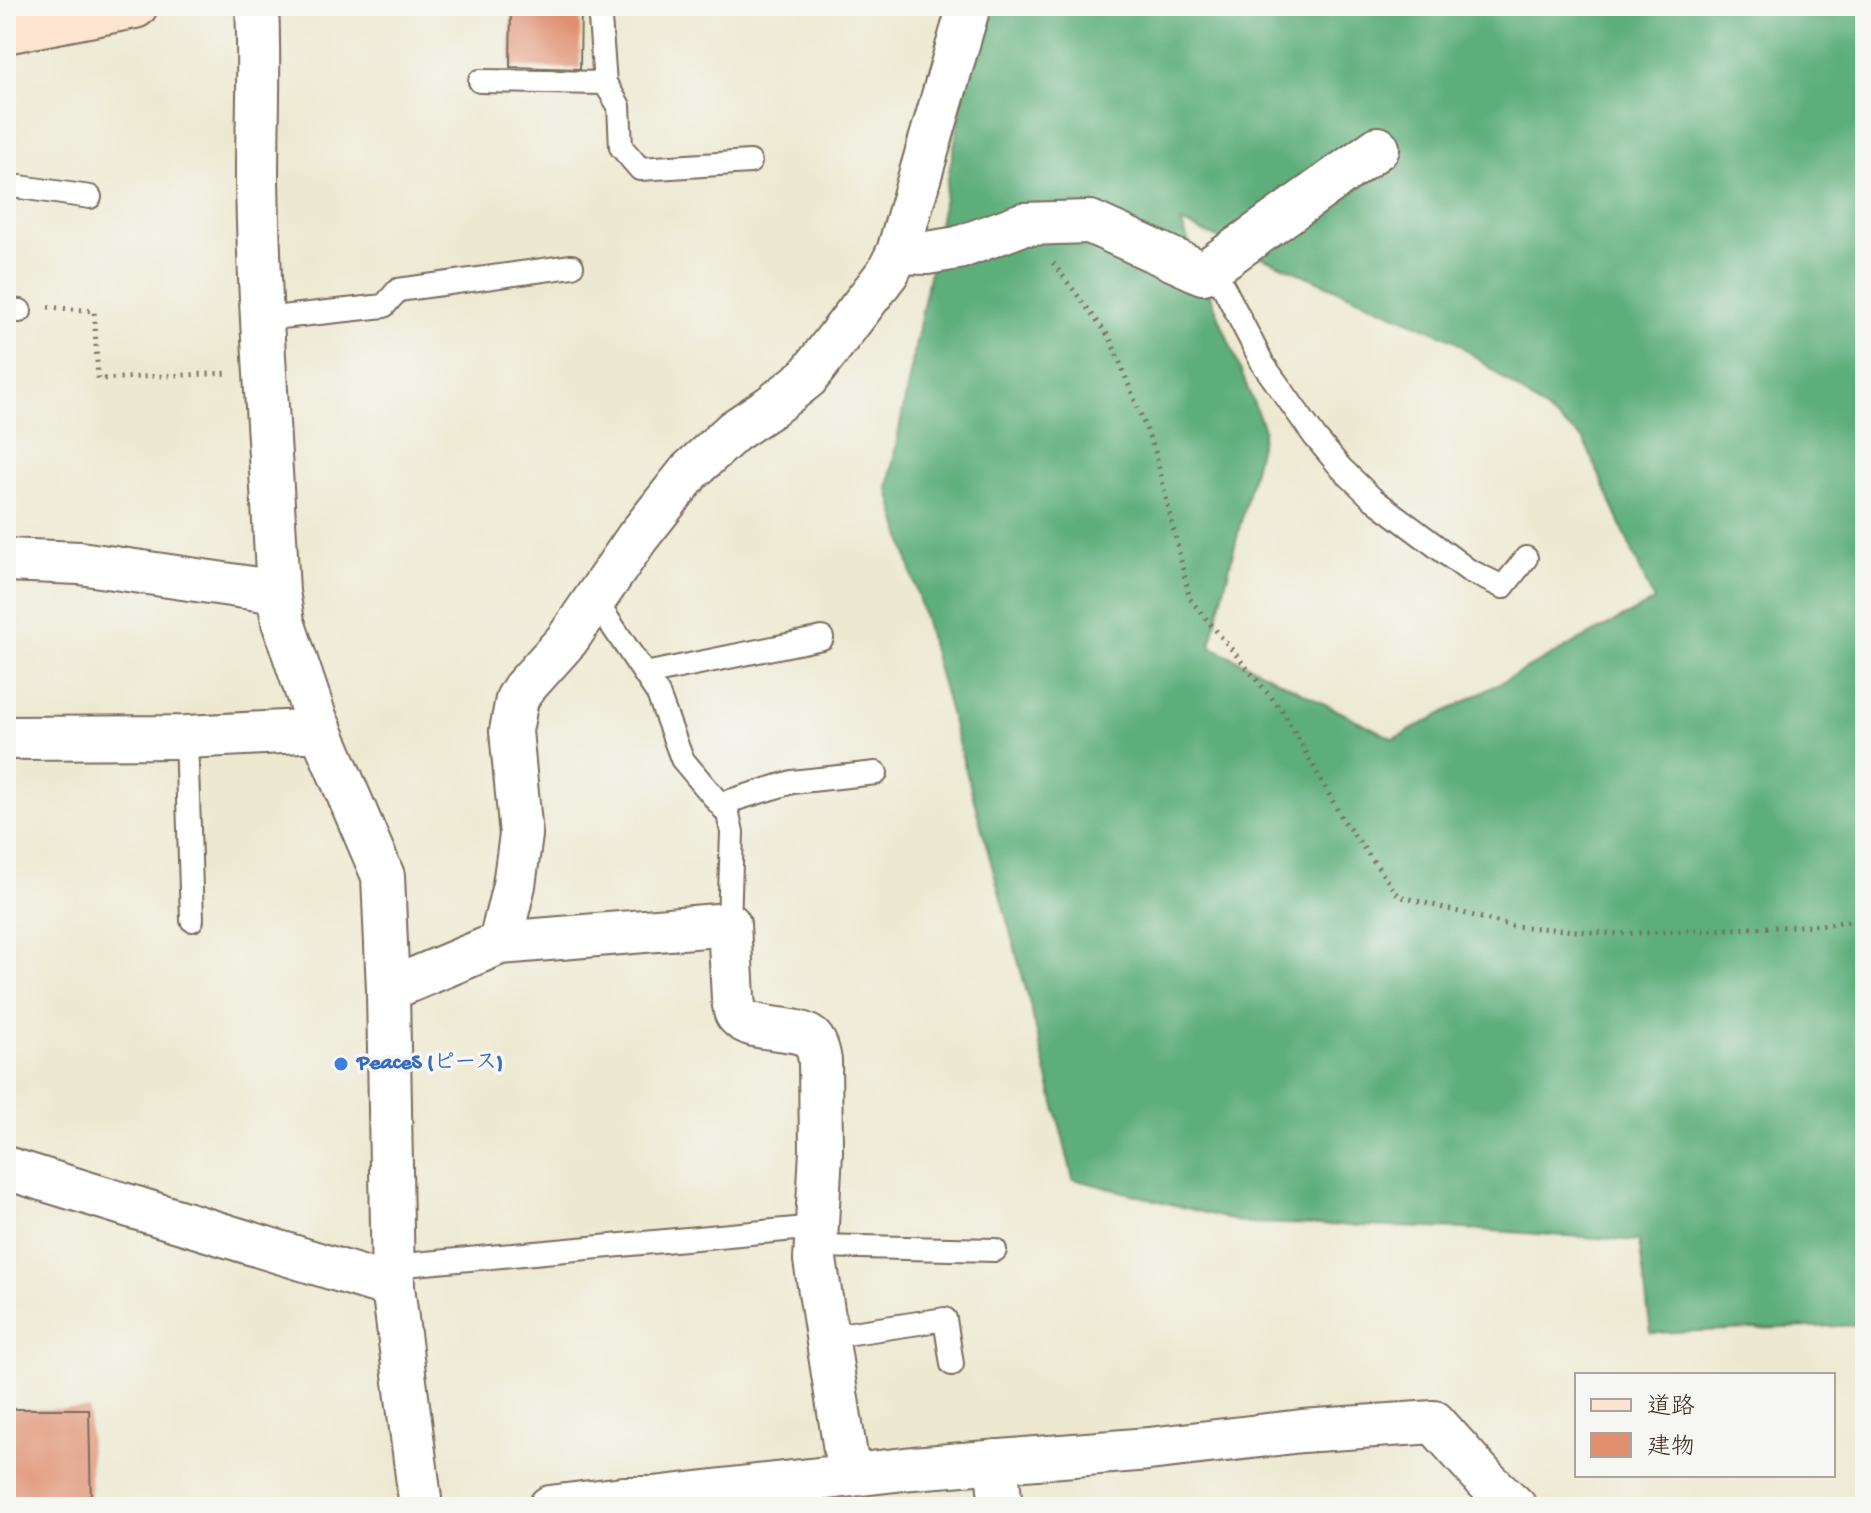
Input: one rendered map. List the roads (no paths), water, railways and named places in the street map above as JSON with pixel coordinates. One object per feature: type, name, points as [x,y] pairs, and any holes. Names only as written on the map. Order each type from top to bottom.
[{"type":"main road","points":[[6,31],[126,7]]},
{"type":"street","points":[[257,6],[257,176],[278,592],[283,622],[321,730],[383,876],[393,1276],[421,1507]]},
{"type":"street","points":[[500,943],[514,885],[521,835],[511,731],[517,699],[567,640],[663,503],[701,460],[734,431],[807,378],[888,272],[898,252],[969,6]]},
{"type":"street","points":[[898,252],[927,253],[958,248],[1023,224],[1090,222],[1203,273],[1378,148]]},
{"type":"street","points":[[6,560],[80,563],[278,592]]},
{"type":"street","points":[[6,738],[186,737],[321,730]]},
{"type":"street","points":[[388,990],[500,943],[729,924],[734,1009],[738,1017],[758,1026],[811,1038],[817,1047],[820,1061],[821,1151],[815,1260],[849,1475]]},
{"type":"street","points":[[6,1168],[393,1276]]},
{"type":"street","points":[[550,1507],[634,1503],[849,1475],[1149,1449],[1302,1431],[1434,1422],[1515,1507]]},
{"type":"street","points":[[996,1461],[1001,1507]]},
{"type":"lane","points":[[599,6],[605,83],[619,106],[621,147],[640,169],[750,162]]},
{"type":"lane","points":[[480,81],[605,83]]},
{"type":"lane","points":[[6,185],[90,197]]},
{"type":"lane","points":[[263,319],[384,306],[398,290],[572,266]]},
{"type":"lane","points":[[1203,273],[1223,286],[1263,364],[1315,437],[1373,499],[1468,570],[1503,587],[1526,558]]},
{"type":"lane","points":[[595,600],[658,694],[682,759],[728,814],[732,832],[729,924]]},
{"type":"lane","points":[[645,674],[822,638]]},
{"type":"lane","points":[[186,737],[192,920]]},
{"type":"lane","points":[[720,804],[792,782],[876,773]]},
{"type":"lane","points":[[393,1276],[816,1237],[995,1250]]},
{"type":"lane","points":[[826,1337],[945,1319],[952,1364]]},
{"type":"place","name":"PeaceS (ピース)","points":[[341,1064]]}]
